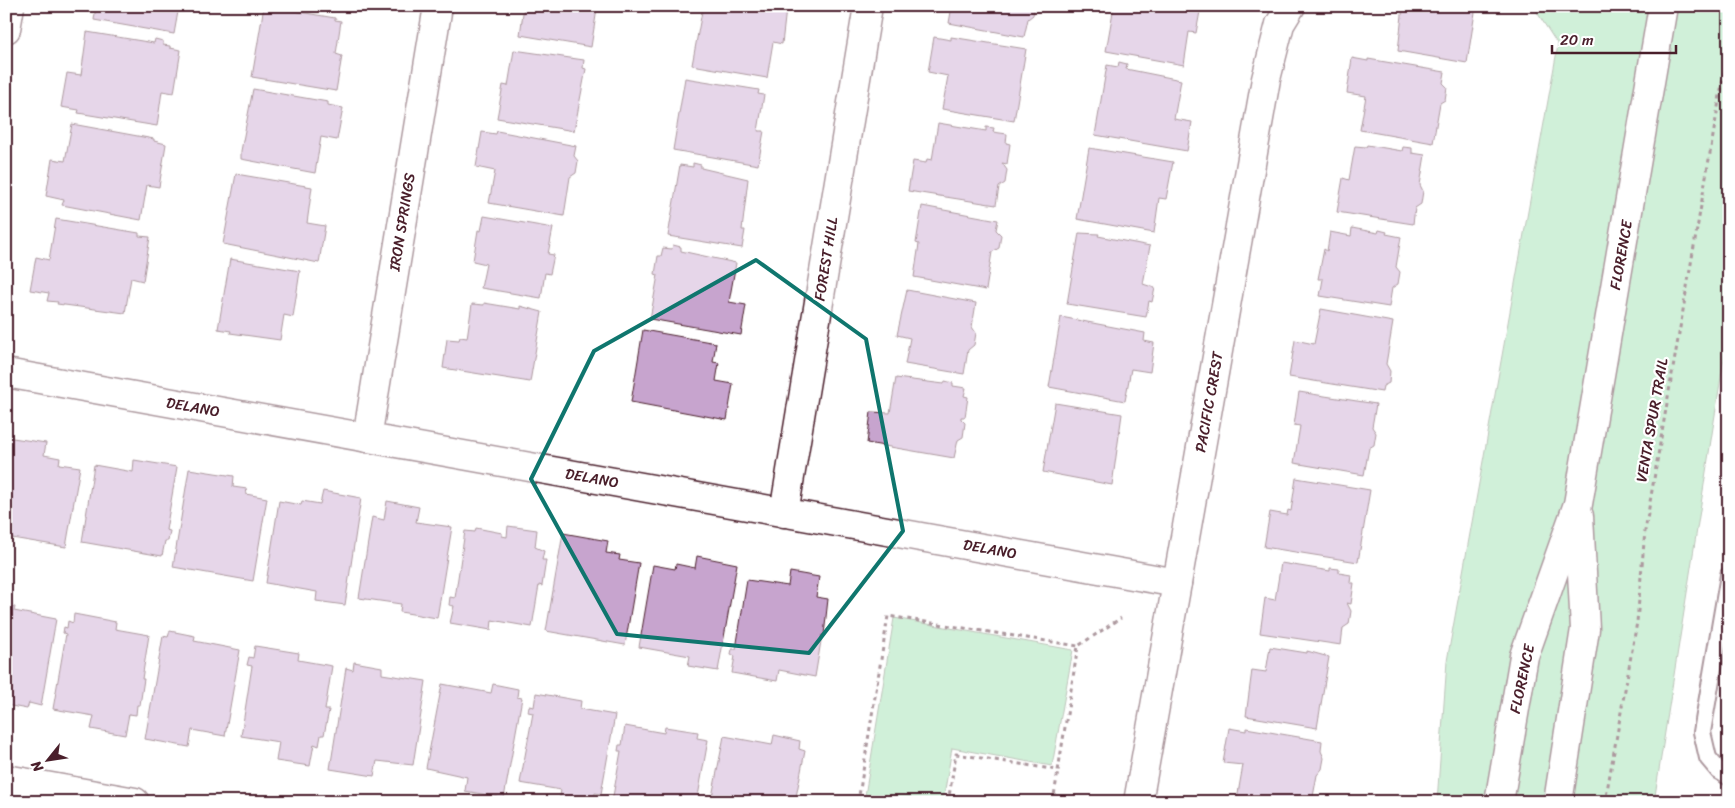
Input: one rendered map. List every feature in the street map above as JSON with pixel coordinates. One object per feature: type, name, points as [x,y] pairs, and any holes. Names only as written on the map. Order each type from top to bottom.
[{"type":"street","points":[[6,29],[10,6]]},
{"type":"street","name":"IRON SPRINGS","points":[[366,438],[438,6]]},
{"type":"street","name":"FOREST HILL","points":[[784,513],[868,6]]},
{"type":"street","name":"PACIFIC CREST","points":[[1138,802],[1266,79],[1280,24],[1291,6]]},
{"type":"street","name":"FLORENCE","points":[[1499,802],[1524,656],[1578,504],[1663,6]]},
{"type":"street","name":"DELANO","points":[[6,373],[1177,583]]},
{"type":"street","name":"FLORENCE","points":[[1558,802],[1586,629],[1578,504]]},
{"type":"street","points":[[6,779],[135,802]]},
{"type":"lane","points":[[1729,575],[1702,732],[1708,758],[1719,771],[1729,777]]},
{"type":"path","name":"VENTA SPUR TRAIL","points":[[1605,802],[1638,622],[1645,531],[1729,43]]},
{"type":"path","points":[[858,802],[888,616],[1078,646],[1121,618]]},
{"type":"path","points":[[1053,802],[1078,646]]},
{"type":"path","points":[[948,802],[956,754],[1058,770]]},
{"type":"highlighted area","points":[[756,260],[866,339],[903,531],[809,653],[617,634],[531,479],[594,351]]},
{"type":"green space","points":[[1533,6],[1729,6],[1729,326],[1654,802],[1437,802],[1447,661],[1558,45]]},
{"type":"green space","points":[[894,618],[1073,650],[1052,766],[952,748],[943,802],[864,802]]},
{"type":"building","points":[[96,6],[179,6],[174,34],[94,20]]},
{"type":"building","points":[[264,6],[335,18],[335,20],[341,21],[336,54],[342,56],[336,91],[252,77]]},
{"type":"building","points":[[524,6],[602,6],[597,9],[591,47],[520,35]]},
{"type":"building","points":[[703,6],[769,6],[786,9],[782,44],[773,42],[767,78],[692,65]]},
{"type":"building","points":[[952,6],[1035,6],[1033,15],[1028,19],[1024,37],[949,23]]},
{"type":"building","points":[[1114,6],[1201,6],[1196,33],[1189,32],[1184,65],[1106,51]]},
{"type":"building","points":[[1403,6],[1476,6],[1467,63],[1398,51]]},
{"type":"building","points":[[87,32],[154,43],[155,39],[163,41],[163,45],[170,46],[170,48],[181,50],[174,93],[162,91],[157,126],[78,113],[79,110],[61,107],[67,73],[81,75]]},
{"type":"building","points":[[934,37],[951,40],[951,37],[1026,49],[1014,121],[942,109],[948,76],[928,72]]},
{"type":"building","points":[[514,50],[584,60],[583,68],[586,69],[574,131],[497,118],[503,85],[508,86]]},
{"type":"building","points":[[1352,58],[1445,72],[1443,83],[1447,87],[1445,100],[1440,103],[1433,143],[1360,130],[1366,96],[1347,93]]},
{"type":"building","points":[[1119,62],[1127,64],[1126,69],[1181,80],[1174,119],[1192,122],[1187,151],[1095,135],[1107,65],[1118,67]]},
{"type":"building","points":[[685,78],[759,90],[758,94],[764,95],[758,131],[764,131],[758,165],[673,150]]},
{"type":"building","points":[[253,89],[328,102],[328,105],[343,108],[337,140],[321,137],[315,173],[241,159]]},
{"type":"building","points":[[938,123],[986,131],[986,127],[994,128],[993,132],[1007,134],[1006,143],[1010,144],[1007,164],[1002,163],[1007,170],[1005,183],[999,187],[996,205],[908,191],[913,161],[926,163],[927,159],[932,160]]},
{"type":"building","points":[[72,124],[154,139],[154,141],[166,144],[159,187],[147,185],[141,220],[62,205],[64,200],[46,196],[52,159],[65,161]]},
{"type":"building","points":[[497,131],[576,146],[574,156],[578,161],[576,173],[570,177],[564,216],[489,203],[495,171],[476,167],[482,132],[496,134]]},
{"type":"building","points":[[1367,145],[1402,151],[1403,147],[1412,148],[1412,153],[1425,155],[1420,185],[1423,191],[1421,204],[1415,208],[1413,224],[1337,212],[1343,178],[1349,180],[1355,146],[1366,147]]},
{"type":"building","points":[[1089,148],[1173,162],[1166,199],[1159,198],[1154,233],[1077,219]]},
{"type":"building","points":[[693,163],[701,165],[701,168],[748,179],[742,230],[745,230],[742,248],[668,236],[680,165],[693,167]]},
{"type":"building","points":[[236,174],[312,187],[307,223],[325,226],[319,263],[223,244]]},
{"type":"building","points":[[922,206],[998,220],[996,230],[1001,235],[999,248],[992,252],[986,290],[914,277],[919,244],[916,243]]},
{"type":"building","points":[[484,216],[553,228],[548,254],[554,255],[550,274],[545,273],[541,298],[481,288],[486,264],[473,261],[478,230],[481,231]]},
{"type":"building","points":[[56,219],[139,233],[139,236],[150,237],[143,281],[131,278],[125,313],[57,304],[58,302],[47,301],[49,293],[30,290],[36,257],[49,260]]},
{"type":"building","points":[[1352,228],[1378,233],[1379,230],[1387,232],[1386,234],[1401,237],[1396,267],[1400,272],[1398,284],[1392,288],[1389,307],[1320,296],[1323,279],[1318,279],[1324,249],[1327,251],[1330,232],[1351,236]]},
{"type":"building","points":[[1079,233],[1099,234],[1098,236],[1150,246],[1143,284],[1155,288],[1152,302],[1149,301],[1146,317],[1067,304]]},
{"type":"building","points":[[673,245],[681,247],[681,251],[736,263],[729,302],[746,305],[741,335],[650,319],[658,275],[655,274],[658,256],[661,256],[663,248],[672,249]]},
{"type":"building","points":[[230,259],[300,271],[293,317],[284,315],[280,340],[230,333],[231,331],[218,329]]},
{"type":"building","points":[[907,290],[976,303],[972,327],[976,333],[974,345],[968,350],[964,374],[905,364],[910,338],[897,335]]},
{"type":"building","points":[[484,303],[520,309],[520,306],[542,312],[530,382],[443,368],[447,339],[459,340],[460,337],[467,338],[472,304],[484,305]]},
{"type":"building","points":[[1321,309],[1393,322],[1386,364],[1390,371],[1389,383],[1383,386],[1382,392],[1289,377],[1295,340],[1314,344]]},
{"type":"building","points":[[1061,317],[1145,333],[1144,341],[1154,343],[1150,372],[1131,369],[1125,401],[1049,387]]},
{"type":"building","points":[[643,330],[716,343],[713,362],[719,363],[716,381],[733,384],[727,420],[631,402]]},
{"type":"building","points":[[896,378],[944,384],[945,381],[953,383],[953,386],[966,388],[964,396],[968,397],[965,417],[961,417],[965,423],[963,437],[958,440],[954,458],[867,443],[871,412],[890,413]]},
{"type":"building","points":[[1299,392],[1376,404],[1372,427],[1376,433],[1374,445],[1369,448],[1364,475],[1294,463],[1300,426],[1294,425]]},
{"type":"building","points":[[1055,403],[1122,414],[1112,485],[1043,472]]},
{"type":"building","points":[[6,437],[46,443],[44,455],[60,458],[59,464],[80,467],[66,547],[6,537]]},
{"type":"building","points":[[134,460],[177,467],[166,530],[170,531],[168,541],[165,541],[162,556],[82,542],[94,465],[133,472]]},
{"type":"building","points":[[189,469],[234,476],[233,487],[247,489],[246,494],[267,498],[253,581],[173,567]]},
{"type":"building","points":[[1296,478],[1370,490],[1358,562],[1264,547],[1270,512],[1287,515],[1288,510],[1291,511]]},
{"type":"building","points":[[323,491],[361,498],[345,605],[316,601],[317,592],[266,583],[279,501],[301,505],[302,501],[320,504]]},
{"type":"building","points":[[387,501],[419,507],[416,522],[452,527],[437,618],[400,612],[401,604],[359,598],[372,517],[384,520]]},
{"type":"building","points":[[508,526],[537,530],[535,547],[544,551],[542,560],[546,560],[542,586],[539,585],[532,627],[492,620],[491,630],[450,623],[454,606],[449,605],[450,597],[455,598],[465,531],[475,532],[476,528],[502,533],[502,536],[507,537]]},
{"type":"building","points":[[563,533],[608,541],[606,553],[620,555],[619,560],[639,563],[625,645],[546,631]]},
{"type":"building","points":[[697,556],[737,564],[718,671],[688,666],[690,656],[639,647],[653,565],[675,569],[676,564],[695,568]]},
{"type":"building","points":[[1281,563],[1330,571],[1330,568],[1339,569],[1339,573],[1351,575],[1350,583],[1354,583],[1351,604],[1347,603],[1351,611],[1349,624],[1343,628],[1341,645],[1260,633],[1265,598],[1275,600]]},
{"type":"building","points":[[790,572],[819,577],[816,597],[828,599],[824,635],[822,635],[815,677],[779,670],[777,681],[732,673],[735,656],[731,654],[732,649],[736,649],[747,580],[788,586]]},
{"type":"building","points":[[6,606],[15,607],[14,611],[56,619],[41,706],[29,703],[27,709],[6,705]]},
{"type":"building","points":[[74,614],[116,622],[115,629],[149,635],[140,705],[137,705],[136,715],[129,714],[125,735],[91,729],[94,716],[53,709],[66,634],[63,633],[64,627],[67,628],[68,621],[73,623]]},
{"type":"building","points":[[170,631],[195,636],[194,641],[240,650],[225,736],[192,730],[189,747],[145,739],[163,636],[168,637]]},
{"type":"building","points":[[255,646],[299,653],[298,660],[332,666],[325,710],[329,710],[324,735],[321,735],[319,746],[314,744],[310,766],[276,761],[279,742],[241,736],[252,666],[247,665],[249,657],[253,658]]},
{"type":"building","points":[[1270,647],[1307,653],[1307,651],[1329,657],[1317,728],[1246,716],[1252,670],[1266,672]]},
{"type":"building","points":[[354,662],[382,667],[382,674],[426,681],[413,765],[377,761],[374,776],[330,769],[346,668],[353,670]]},
{"type":"building","points":[[442,684],[491,693],[493,684],[518,689],[517,697],[522,698],[504,798],[465,791],[467,777],[426,768]]},
{"type":"building","points":[[536,693],[581,701],[580,709],[615,715],[601,794],[595,793],[594,802],[559,802],[561,790],[520,783],[533,713],[528,712],[529,706],[534,707]]},
{"type":"building","points":[[625,726],[664,733],[665,727],[698,732],[697,738],[708,740],[697,802],[612,802],[621,751],[618,751],[619,745],[622,745]]},
{"type":"building","points":[[1229,728],[1246,731],[1246,728],[1322,741],[1321,751],[1324,758],[1322,769],[1317,775],[1312,802],[1256,802],[1237,799],[1243,765],[1223,763]]},
{"type":"building","points":[[774,735],[800,741],[799,749],[805,751],[795,802],[711,802],[724,736],[772,745]]}]
